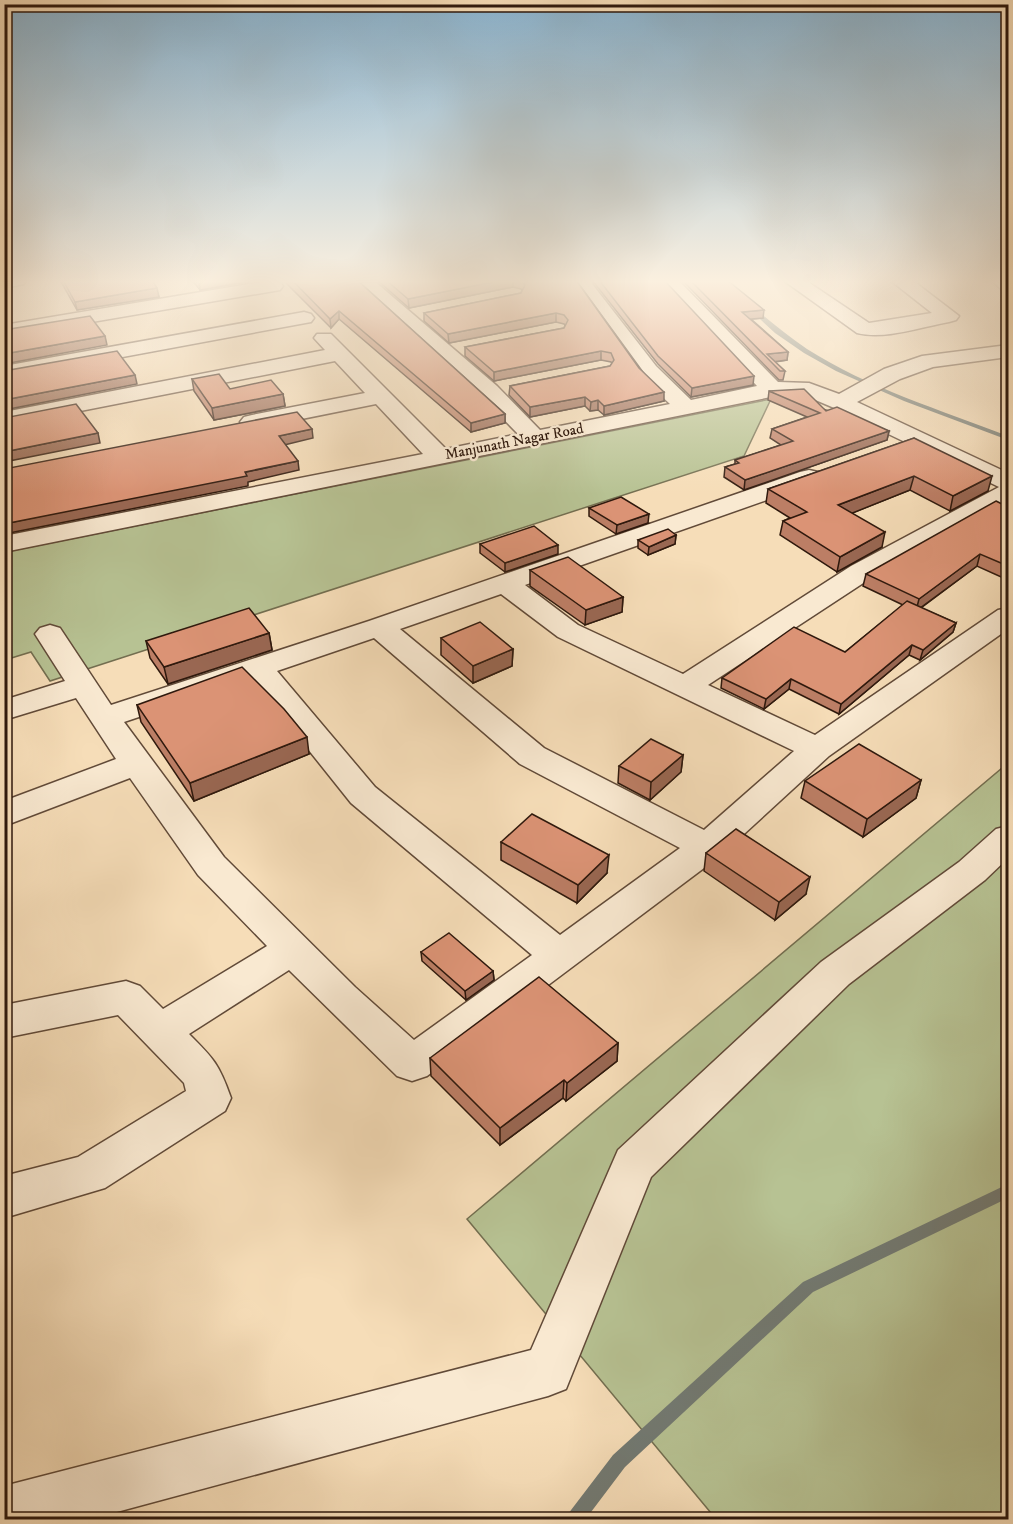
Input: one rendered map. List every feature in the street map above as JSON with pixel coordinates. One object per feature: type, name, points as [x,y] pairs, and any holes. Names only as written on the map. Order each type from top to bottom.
[{"type":"street","points":[[4,372],[120,351]]},
{"type":"street","points":[[336,351],[383,396],[439,456]]},
{"type":"street","points":[[445,352],[450,351]]},
{"type":"street","points":[[633,351],[648,371],[687,408]]},
{"type":"street","points":[[736,351],[773,390]]},
{"type":"street","points":[[842,400],[892,374],[930,361],[1007,351]]},
{"type":"street","points":[[445,352],[489,391],[534,437]]},
{"type":"street","points":[[4,418],[339,354]]},
{"type":"street","points":[[489,391],[511,386]]},
{"type":"street","name":"Manjunath Nagar Road","points":[[5,543],[99,527],[439,456],[773,390],[809,390],[842,400],[1008,482]]},
{"type":"street","points":[[234,425],[383,396]]},
{"type":"street","points":[[887,450],[920,439]]},
{"type":"street","points":[[104,718],[379,627],[832,470]]},
{"type":"street","points":[[687,686],[861,572],[1008,492]]},
{"type":"street","points":[[504,583],[568,631],[817,749]]},
{"type":"street","points":[[50,634],[104,718],[210,866],[412,1064],[707,847],[817,749],[1008,616]]},
{"type":"street","points":[[379,627],[532,756],[707,847]]},
{"type":"street","points":[[258,667],[363,795],[560,957]]},
{"type":"street","points":[[4,710],[83,686]]},
{"type":"street","points":[[4,814],[137,763]]},
{"type":"street","points":[[4,1514],[548,1371],[634,1164],[836,973],[972,871],[1008,838]]},
{"type":"street","points":[[160,1031],[293,949]]},
{"type":"street","points":[[4,1022],[126,997],[202,1074],[210,1098],[190,1113],[89,1174],[4,1197]]},
{"type":"green space","points":[[771,399],[744,456],[50,681],[31,652],[5,660],[5,552]]},
{"type":"green space","points":[[1008,763],[1008,1519],[716,1519],[467,1219]]},
{"type":"building","points":[[4,351],[20,351],[4,354]]},
{"type":"building","points":[[117,351],[135,375],[4,400],[4,371]]},
{"type":"building","points":[[386,351],[436,351],[505,414],[471,423]]},
{"type":"building","points":[[470,351],[600,351],[494,372]]},
{"type":"building","points":[[602,351],[627,351],[639,368],[664,392],[604,406],[598,400],[591,402],[585,397],[530,407],[510,386],[610,366],[614,360],[611,353]]},
{"type":"building","points":[[654,351],[731,351],[754,376],[692,388]]},
{"type":"building","points":[[760,351],[788,352],[767,354],[785,371],[780,371]]},
{"type":"building","points":[[219,374],[230,389],[271,380],[283,394],[212,408],[192,379]]},
{"type":"building","points":[[804,389],[826,411],[837,407],[889,431],[745,480],[725,467],[739,463],[735,460],[793,441],[772,429],[820,413],[769,391]]},
{"type":"building","points":[[76,404],[98,433],[4,452],[4,418]]},
{"type":"building","points":[[297,412],[312,429],[279,436],[298,461],[245,472],[247,476],[4,524],[4,469]]},
{"type":"building","points":[[914,438],[992,476],[953,496],[914,476],[838,505],[885,532],[840,557],[783,521],[807,512],[768,489]]},
{"type":"building","points":[[621,497],[649,514],[617,525],[589,508]]},
{"type":"building","points":[[996,501],[1008,507],[1008,566],[980,554],[919,599],[866,574]]},
{"type":"building","points":[[534,526],[558,545],[505,563],[480,544]]},
{"type":"building","points":[[668,529],[676,535],[649,547],[638,540]]},
{"type":"building","points":[[568,557],[623,597],[586,610],[530,570]]},
{"type":"building","points":[[907,601],[956,623],[923,650],[912,645],[841,704],[791,679],[766,699],[722,678],[794,627],[845,652]]},
{"type":"building","points":[[249,608],[269,633],[164,667],[146,641]]},
{"type":"building","points":[[480,622],[513,649],[473,666],[441,638]]},
{"type":"building","points":[[242,667],[284,709],[307,737],[190,783],[137,705]]},
{"type":"building","points":[[651,739],[683,755],[651,782],[619,766]]},
{"type":"building","points":[[859,744],[921,780],[867,819],[805,781]]},
{"type":"building","points":[[532,814],[609,855],[578,885],[501,842]]},
{"type":"building","points":[[736,829],[810,877],[779,902],[706,853]]},
{"type":"building","points":[[449,933],[493,971],[465,991],[421,952]]},
{"type":"building","points":[[539,977],[618,1043],[567,1083],[564,1080],[500,1128],[430,1058]]},
{"type":"waterway","points":[[807,351],[872,385],[1008,438]]},
{"type":"waterway","points":[[574,1520],[619,1461],[808,1287],[1008,1191]]}]
